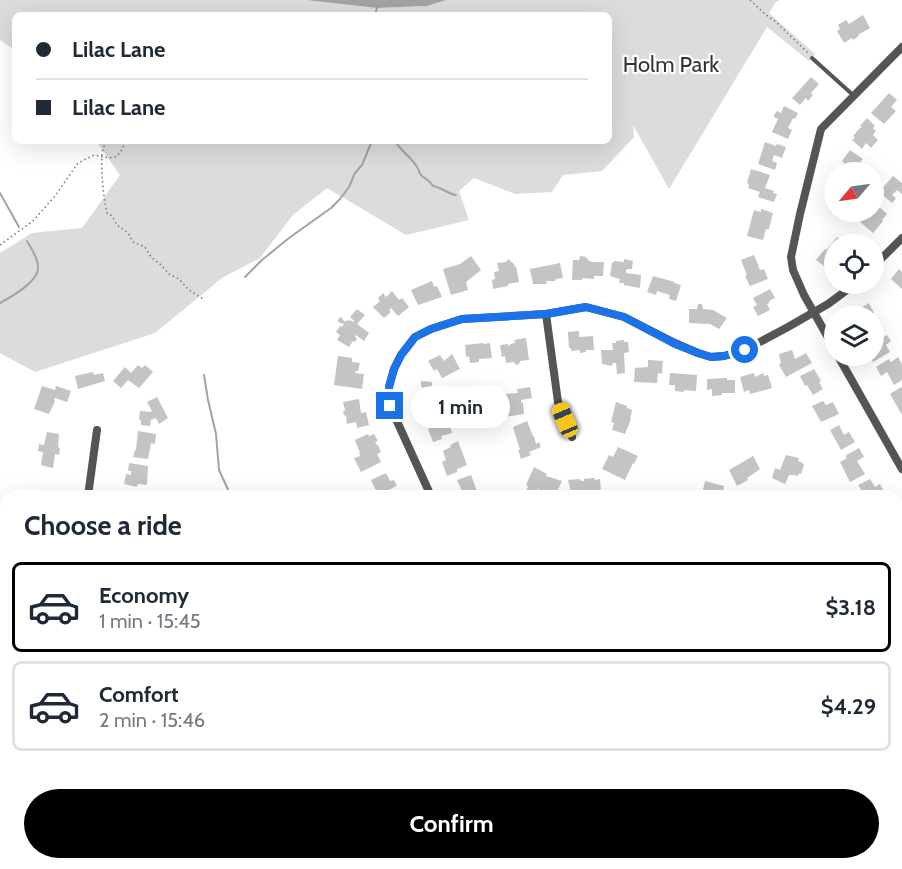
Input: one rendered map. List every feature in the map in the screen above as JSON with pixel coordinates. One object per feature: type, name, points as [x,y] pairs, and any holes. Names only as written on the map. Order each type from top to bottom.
[{"type":"street","points":[[824,330],[793,270],[791,257],[821,129],[902,46]]},
{"type":"street","points":[[884,256],[902,238]]},
{"type":"street","points":[[428,490],[390,406],[389,387],[401,355],[415,337],[431,329],[462,319],[546,314],[586,307],[624,317],[675,344],[698,353],[711,357],[724,356],[745,350],[828,304],[842,294]]},
{"type":"street","points":[[546,314],[558,402],[572,437]]},
{"type":"street","points":[[844,366],[902,469]]},
{"type":"street","points":[[89,490],[97,430]]},
{"type":"lane","points":[[812,57],[852,95]]},
{"type":"path","points":[[750,0],[812,57]]},
{"type":"path","points":[[104,144],[102,156],[107,213],[134,242],[145,247],[169,274],[203,299]]},
{"type":"path","points":[[0,245],[33,221],[55,196],[78,163],[94,155],[115,157],[124,144]]},
{"type":"green space","name":"Holm Park","points":[[0,0],[306,0],[377,8],[427,6],[446,0],[780,0],[769,13],[815,54],[809,61],[767,27],[669,189],[633,125],[634,137],[602,171],[563,175],[552,192],[515,194],[474,178],[459,191],[469,220],[406,235],[327,188],[293,215],[260,258],[222,278],[155,333],[35,372],[0,353],[0,253],[32,233],[82,228],[120,175],[98,144],[612,144],[612,12],[12,12],[12,48],[0,40]]},
{"type":"shaded area","points":[[306,0],[446,0],[427,6],[377,8]]},
{"type":"building","points":[[863,15],[870,28],[853,40],[852,38],[844,43],[837,31],[840,29],[838,25],[846,20],[849,24]]},
{"type":"building","points":[[811,77],[819,84],[811,93],[813,95],[808,101],[806,98],[800,105],[792,98]]},
{"type":"building","points":[[889,93],[897,100],[891,107],[896,111],[884,124],[871,113]]},
{"type":"building","points":[[784,106],[798,113],[788,128],[792,130],[788,139],[772,132],[778,119],[774,115],[777,111],[781,113]]},
{"type":"building","points":[[867,118],[875,126],[873,128],[876,131],[873,135],[878,140],[871,148],[866,143],[862,149],[852,140]]},
{"type":"building","points":[[765,142],[786,147],[782,158],[774,155],[772,161],[777,163],[775,170],[758,164]]},
{"type":"building","points":[[850,150],[863,159],[860,162],[842,161]]},
{"type":"building","points":[[751,169],[770,175],[765,188],[777,194],[774,202],[758,197],[760,192],[748,188]]},
{"type":"building","points":[[893,176],[902,183],[902,194],[897,190],[892,195],[896,198],[892,203],[884,196],[884,186]]},
{"type":"building","points":[[761,209],[773,213],[769,229],[766,229],[763,240],[747,236],[754,210],[761,212]]},
{"type":"building","points":[[860,222],[882,222],[873,233]]},
{"type":"building","points":[[824,250],[824,266],[816,260]]},
{"type":"building","points":[[754,255],[760,270],[764,269],[768,279],[750,286],[741,260]]},
{"type":"building","points":[[471,256],[481,270],[466,282],[468,290],[451,295],[443,269],[460,264]]},
{"type":"building","points":[[580,256],[592,262],[604,262],[603,276],[594,276],[594,279],[572,280],[573,260],[579,260]]},
{"type":"building","points":[[508,259],[516,266],[519,282],[493,289],[494,272],[499,271],[497,263],[506,262]]},
{"type":"building","points":[[624,259],[633,261],[632,269],[626,270],[626,273],[641,275],[640,288],[619,283],[620,279],[610,276],[612,263],[614,261],[624,262]]},
{"type":"building","points":[[560,263],[563,278],[546,281],[547,284],[533,284],[530,269]]},
{"type":"building","points":[[899,269],[902,272],[902,289],[891,279]]},
{"type":"building","points":[[653,276],[681,285],[676,301],[669,299],[670,295],[657,291],[656,295],[647,292]]},
{"type":"building","points":[[432,281],[442,297],[418,305],[411,290]]},
{"type":"building","points":[[770,289],[775,298],[767,304],[770,310],[758,316],[753,307],[757,305],[753,298]]},
{"type":"building","points":[[392,291],[409,307],[398,316],[391,308],[389,310],[391,312],[384,318],[373,307],[380,301],[378,298],[383,293],[386,297]]},
{"type":"building","points":[[698,304],[702,304],[703,309],[713,310],[727,318],[719,329],[710,324],[689,323],[689,309],[697,309]]},
{"type":"building","points":[[357,309],[365,315],[357,324],[369,333],[364,341],[356,335],[355,342],[353,341],[349,347],[337,340],[340,335],[336,332],[344,324],[338,320],[341,317],[345,322],[350,320],[353,322],[350,317]]},
{"type":"building","points":[[579,331],[579,337],[593,336],[594,350],[580,353],[580,350],[571,351],[568,332]]},
{"type":"building","points":[[887,335],[891,341],[886,345],[890,352],[884,356],[884,337]]},
{"type":"building","points":[[526,338],[529,360],[520,361],[516,365],[514,362],[506,363],[505,356],[502,357],[500,345],[508,344],[508,346],[515,343],[514,340]]},
{"type":"building","points":[[624,340],[628,342],[629,352],[624,353],[625,373],[617,374],[616,363],[612,366],[602,364],[601,350],[613,350],[612,343]]},
{"type":"building","points":[[490,343],[492,358],[479,359],[479,362],[470,363],[469,356],[466,357],[465,345]]},
{"type":"building","points":[[792,350],[795,359],[806,353],[812,363],[786,377],[779,365],[781,363],[779,354]]},
{"type":"building","points":[[452,354],[460,369],[442,378],[437,369],[434,371],[428,361],[440,355],[444,361]]},
{"type":"building","points":[[338,356],[352,358],[352,362],[360,363],[355,373],[364,374],[362,389],[334,385]]},
{"type":"building","points":[[898,357],[902,364],[902,380],[894,385],[887,372],[881,376],[876,367],[884,366],[884,362],[889,359],[891,362]]},
{"type":"building","points":[[648,360],[663,361],[662,374],[658,373],[657,383],[634,382],[635,368],[648,367]]},
{"type":"building","points":[[138,365],[142,368],[145,365],[153,372],[139,388],[128,380],[121,388],[113,381],[125,367],[131,373]]},
{"type":"building","points":[[814,369],[823,389],[813,395],[800,376]]},
{"type":"building","points":[[93,372],[94,375],[103,373],[105,381],[78,389],[75,376]]},
{"type":"building","points":[[670,373],[697,375],[696,391],[675,391],[675,385],[669,385]]},
{"type":"building","points":[[754,373],[755,377],[763,373],[764,376],[768,375],[772,388],[750,394],[749,390],[744,392],[740,377]]},
{"type":"building","points":[[727,378],[727,380],[735,380],[735,393],[712,396],[712,389],[707,390],[707,379]]},
{"type":"building","points":[[421,381],[432,382],[434,387],[433,403],[425,402],[425,408],[415,407],[416,394],[419,394],[423,387],[421,387]]},
{"type":"building","points":[[42,386],[55,390],[56,386],[71,391],[67,402],[55,398],[49,414],[34,409]]},
{"type":"building","points":[[530,387],[532,398],[521,400],[524,414],[504,417],[502,405],[505,405],[504,394],[518,393],[517,389]]},
{"type":"building","points":[[902,388],[902,415],[890,394]]},
{"type":"building","points":[[157,397],[168,418],[159,424],[156,418],[151,420],[150,426],[141,425],[140,411],[152,411],[147,402]]},
{"type":"building","points":[[359,399],[361,413],[366,412],[369,425],[357,428],[356,422],[347,424],[343,402]]},
{"type":"building","points":[[823,401],[826,405],[833,402],[839,414],[821,422],[812,406]]},
{"type":"building","points":[[616,402],[632,410],[625,434],[612,430],[614,423],[611,422]]},
{"type":"building","points":[[446,411],[452,433],[441,436],[442,439],[433,442],[428,429],[434,427],[428,416]]},
{"type":"building","points":[[527,421],[536,444],[539,442],[541,447],[529,452],[531,455],[521,459],[513,427]]},
{"type":"building","points":[[839,425],[844,435],[849,432],[855,442],[841,450],[830,430]]},
{"type":"building","points":[[138,431],[156,434],[155,444],[151,443],[148,459],[133,457]]},
{"type":"building","points":[[47,432],[59,434],[59,455],[55,454],[53,468],[41,465],[43,452],[38,451],[39,444],[44,445]]},
{"type":"building","points":[[368,434],[369,436],[374,434],[378,441],[375,442],[381,452],[377,454],[381,462],[361,472],[354,458],[360,456],[355,440]]},
{"type":"building","points":[[458,441],[467,465],[447,476],[442,462],[446,460],[443,451]]},
{"type":"building","points":[[618,447],[638,456],[625,480],[602,469],[609,455],[613,457]]},
{"type":"building","points":[[859,448],[864,457],[857,461],[865,474],[850,482],[840,462],[847,458],[845,456]]},
{"type":"building","points":[[786,455],[799,458],[798,461],[804,465],[801,474],[789,475],[785,484],[772,478],[775,468],[780,470]]},
{"type":"building","points":[[753,456],[760,469],[737,486],[729,470]]},
{"type":"building","points":[[129,463],[148,466],[147,485],[138,484],[137,487],[124,484],[126,474],[131,475],[131,471],[128,471]]},
{"type":"building","points":[[534,467],[547,474],[546,476],[562,481],[558,490],[526,490],[528,486],[526,485]]},
{"type":"building","points":[[386,473],[390,481],[394,480],[397,486],[389,490],[376,490],[371,480]]},
{"type":"building","points":[[471,475],[477,490],[462,490],[457,480]]},
{"type":"building","points":[[584,479],[600,479],[601,490],[570,490],[568,480],[584,481]]},
{"type":"building","points":[[870,479],[875,487],[880,484],[883,490],[861,490],[858,485]]},
{"type":"building","points":[[705,481],[724,486],[724,490],[703,490]]},
{"type":"waterway","points":[[375,0],[376,12]]},
{"type":"waterway","points":[[245,277],[262,260],[340,199],[362,165],[371,144]]},
{"type":"waterway","points":[[397,144],[433,186],[456,195]]},
{"type":"waterway","points":[[0,193],[19,227]]},
{"type":"waterway","points":[[0,303],[26,286],[37,273],[37,260],[27,241]]},
{"type":"waterway","points":[[204,375],[216,434],[219,470],[228,490]]},
{"type":"route","points":[[390,406],[389,387],[394,369],[401,355],[415,337],[462,319],[546,314],[586,307],[624,317],[675,344],[711,357],[745,350]]}]
